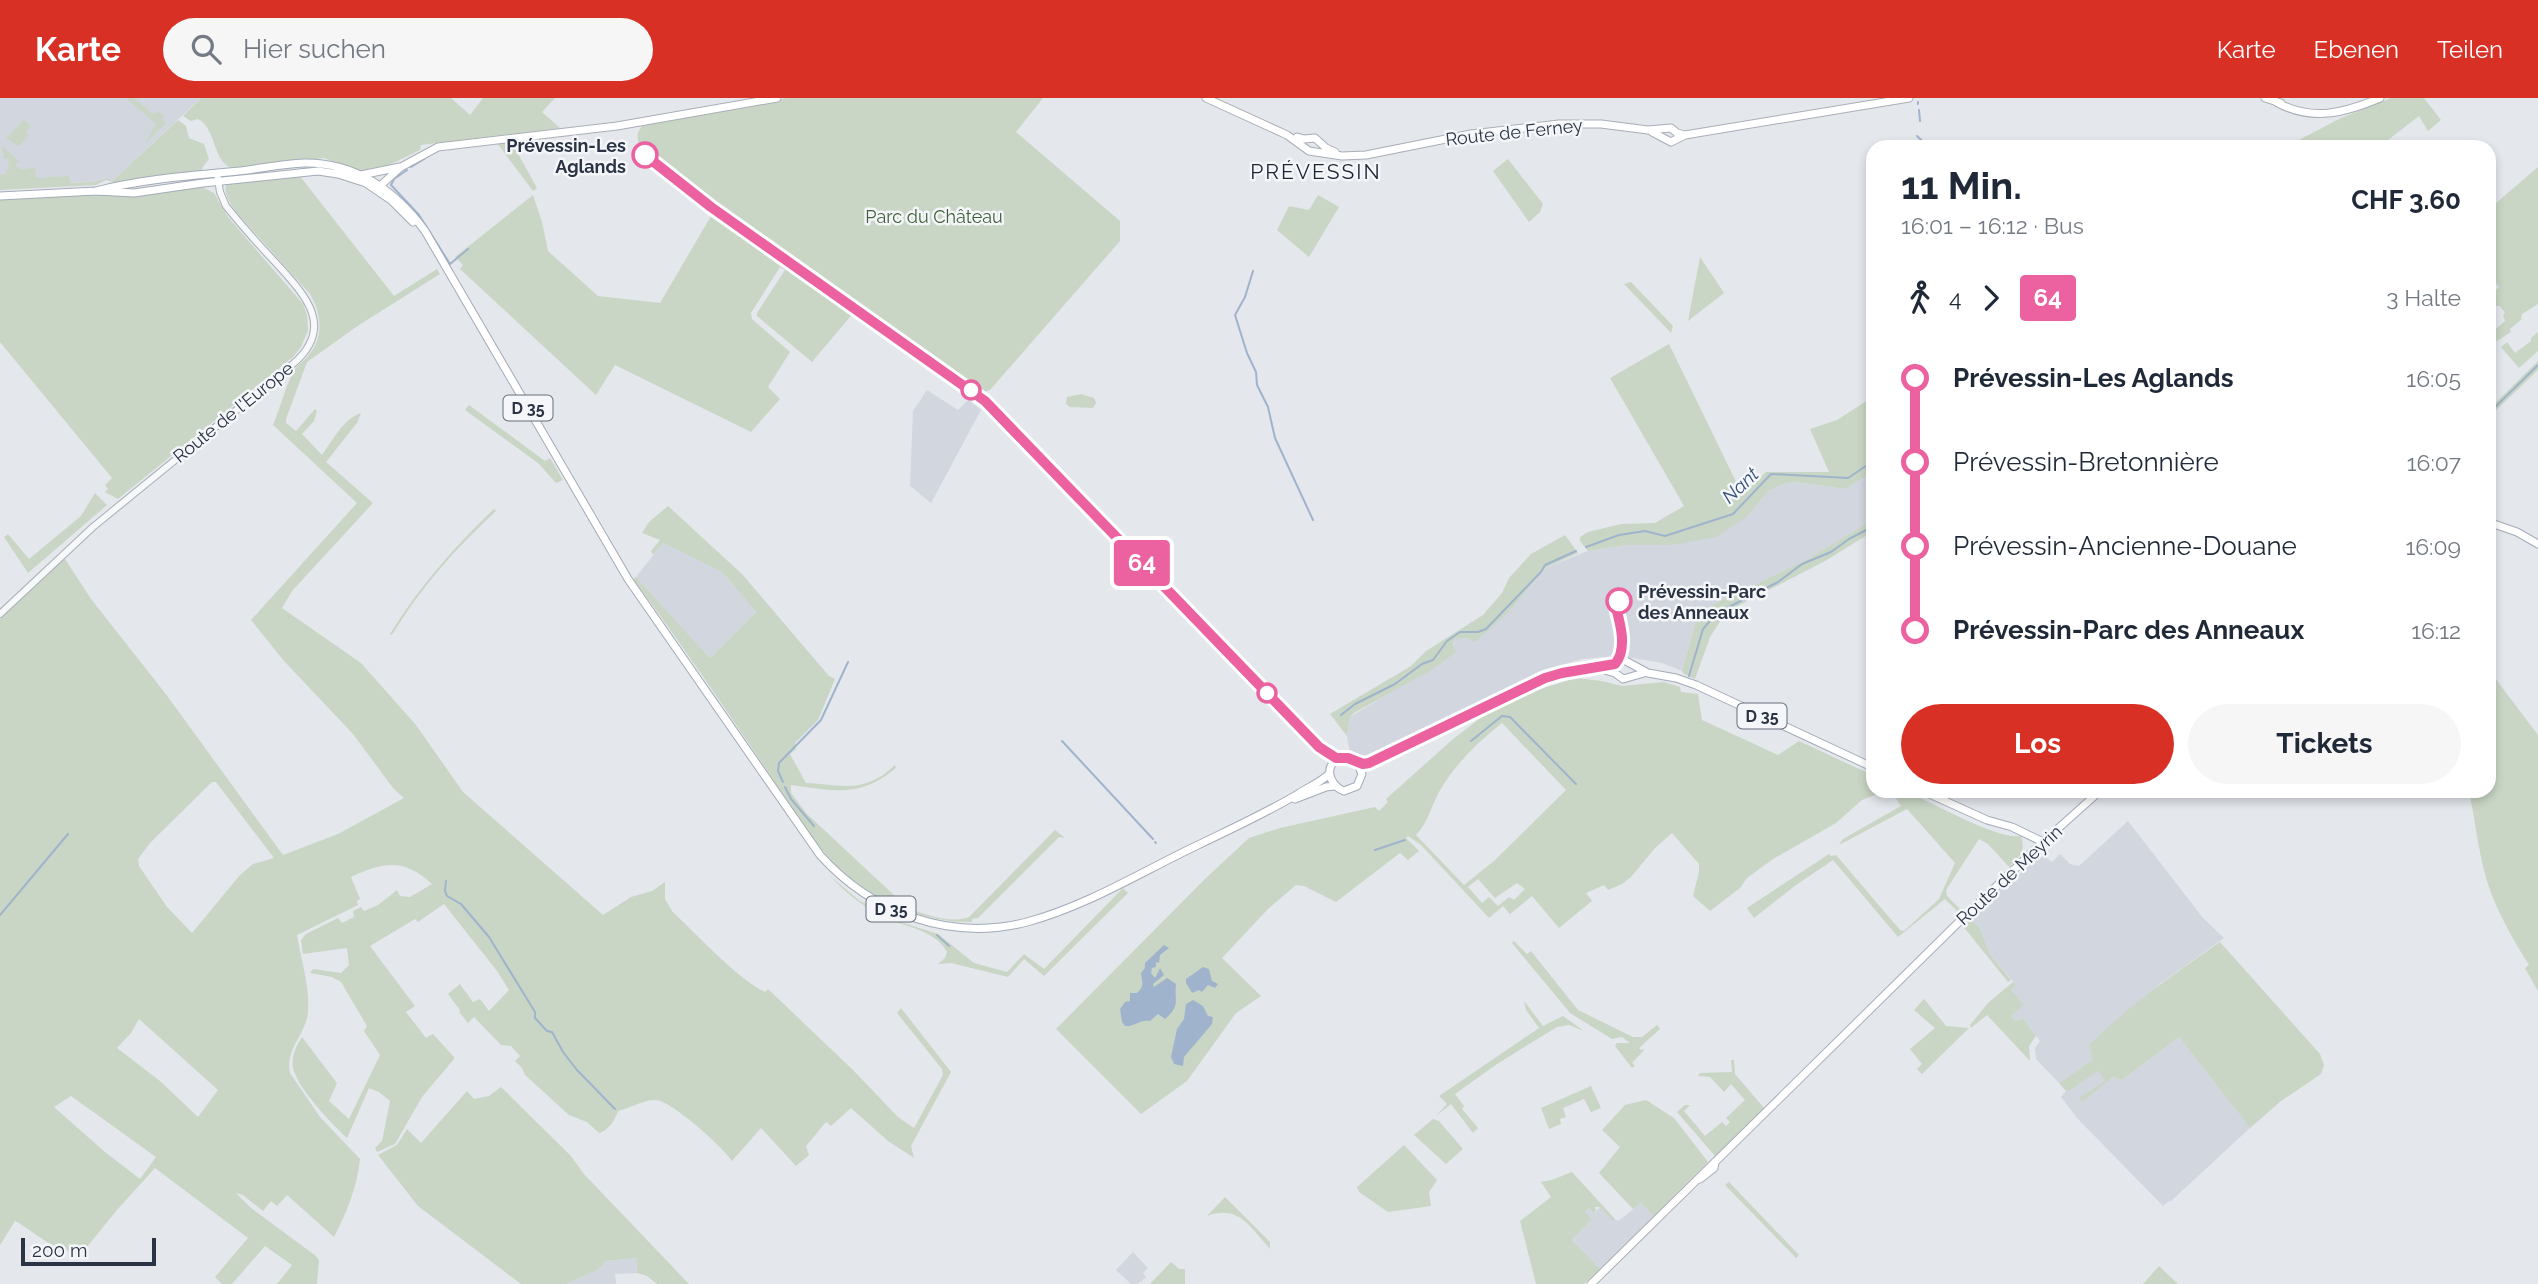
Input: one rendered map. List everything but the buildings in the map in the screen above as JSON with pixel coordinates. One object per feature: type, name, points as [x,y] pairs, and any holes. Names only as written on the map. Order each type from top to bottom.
[{"type":"main road","points":[[749,102],[760,98]]},
{"type":"main road","points":[[375,184],[423,153],[443,146],[648,121],[777,98]]},
{"type":"main road","points":[[1206,98],[1307,143],[1311,152],[1318,147],[1315,138],[1307,143]]},
{"type":"main road","points":[[1679,135],[1671,128],[1664,134],[1668,142],[1679,135],[1909,98]]},
{"type":"main road","points":[[2265,98],[2304,113],[2329,115],[2380,98]]},
{"type":"main road","points":[[2276,102],[2321,111],[2341,108],[2369,98]]},
{"type":"main road","name":"Route de Ferney","points":[[1318,147],[1336,152],[1381,151],[1471,134],[1559,124],[1601,124],[1664,134]]},
{"type":"main road","name":"D 35","points":[[0,196],[96,191],[134,192],[305,163],[331,166],[361,175],[409,209],[425,231],[639,595],[810,842],[837,873],[862,893],[892,910],[937,924],[980,928],[1018,924],[1054,913],[1083,900],[1287,801],[1334,786]]},
{"type":"main road","points":[[361,175],[401,166]]},
{"type":"main road","name":"D 35","points":[[218,177],[318,171],[375,184]]},
{"type":"main road","points":[[375,184],[379,172]]},
{"type":"main road","points":[[2496,527],[2517,532],[2537,543]]},
{"type":"main road","points":[[1401,747],[1362,774],[1359,784],[1352,789],[1344,791],[1334,786],[1329,774],[1332,765],[1340,759],[1369,763],[1514,689],[1562,673],[1597,668],[1624,660],[1633,666],[1631,675],[1623,679],[1615,673],[1597,668]]},
{"type":"main road","points":[[1615,664],[1615,673]]},
{"type":"main road","name":"D 35","points":[[1633,666],[1648,673],[1696,685],[1866,764]]},
{"type":"main road","name":"D 35","points":[[1631,675],[1648,673]]},
{"type":"main road","points":[[1357,762],[1362,774]]},
{"type":"main road","name":"D 35","points":[[1287,801],[1329,774]]},
{"type":"main road","points":[[1938,798],[2043,842]]},
{"type":"main road","name":"Route de Meyrin","points":[[1591,1284],[1694,1182],[1714,1168],[1715,1162],[1920,960],[2092,798]]},
{"type":"street","name":"Route de l'Europe","points":[[0,614],[77,540],[294,363],[309,347],[314,326],[313,312],[308,300],[226,206],[221,196],[218,177]]},
{"type":"shaded area","points":[[0,98],[201,98],[111,182],[106,178],[92,182],[0,186]]},
{"type":"shaded area","points":[[927,390],[958,410],[968,400],[981,410],[931,503],[910,486],[913,411]]},
{"type":"shaded area","points":[[1866,476],[1866,524],[1808,559],[1710,606],[1696,622],[1682,671],[1662,663],[1617,656],[1582,659],[1540,671],[1363,758],[1350,754],[1347,736],[1350,717],[1456,653],[1454,639],[1468,638],[1475,641],[1509,612],[1545,568],[1588,551],[1626,545],[1672,545],[1748,516],[1768,491],[1786,483],[1846,489]]},
{"type":"shaded area","points":[[663,543],[723,573],[756,612],[710,658],[636,577]]},
{"type":"shaded area","points":[[2128,821],[2203,918],[2224,938],[2160,984],[2094,1060],[2059,1083],[2036,1059],[2035,1048],[2040,1041],[2023,1018],[2015,1021],[2011,1016],[2011,990],[2016,985],[1989,953],[1981,930],[1970,917],[2004,885],[2023,872],[2035,857],[2044,856],[2052,862],[2060,854],[2070,864],[2079,866]]},
{"type":"shaded area","points":[[2179,1037],[2250,1128],[2163,1206],[2077,1118],[2061,1097],[2098,1070],[2106,1082],[2113,1077],[2122,1080]]},
{"type":"shaded area","points":[[1641,1203],[1656,1217],[1600,1269],[1572,1240],[1592,1219],[1585,1212],[1589,1208],[1594,1213],[1600,1207],[1613,1220],[1618,1221]]},
{"type":"shaded area","points":[[1133,1252],[1148,1268],[1143,1273],[1146,1277],[1138,1284],[1131,1284],[1116,1270]]},
{"type":"shaded area","points":[[637,1258],[637,1273],[615,1274],[616,1284],[566,1284],[598,1270],[606,1261]]},
{"type":"green space","points":[[126,98],[134,98],[153,114],[157,112],[164,115],[162,119],[166,123],[145,143],[156,124]]},
{"type":"green space","points":[[201,98],[451,98],[470,115],[483,98],[555,98],[542,112],[560,128],[421,145],[420,150],[381,169],[361,172],[324,158],[232,168],[221,159],[204,124],[198,119],[191,121],[183,116]]},
{"type":"green space","name":"Parc du Château","points":[[787,98],[1043,98],[1016,132],[1120,221],[1120,241],[990,390],[981,393],[662,167],[641,147],[638,139],[638,132],[644,124]]},
{"type":"green space","points":[[2391,98],[2424,98],[2441,120],[2428,131],[2419,116],[2388,140],[2299,140],[2341,118]]},
{"type":"green space","points":[[24,120],[31,126],[26,131],[28,136],[19,146],[6,138]]},
{"type":"green space","points":[[178,120],[186,126],[189,138],[204,144],[209,159],[202,168],[203,172],[119,184],[111,182]]},
{"type":"green space","points":[[511,141],[537,188],[533,191],[497,143]]},
{"type":"green space","points":[[2,146],[20,162],[15,164],[20,170],[35,167],[36,178],[69,176],[70,183],[107,178],[110,181],[96,185],[0,190],[0,175],[6,174],[9,169]]},
{"type":"green space","points":[[1508,159],[1543,204],[1540,212],[1529,222],[1493,171]]},
{"type":"green space","points":[[2538,167],[2538,304],[2522,314],[2521,320],[2510,329],[2511,332],[2497,341],[2496,329],[2505,321],[2505,313],[2500,306],[2496,306],[2496,290],[2499,287],[2496,283],[2496,203]]},
{"type":"green space","points":[[299,175],[394,296],[437,269],[440,274],[359,325],[307,362],[286,423],[296,431],[315,409],[317,411],[314,421],[302,434],[322,455],[344,425],[361,413],[357,423],[326,462],[373,503],[292,591],[282,608],[361,663],[416,725],[463,792],[603,915],[631,897],[652,891],[665,882],[665,899],[672,911],[754,986],[765,992],[768,989],[898,1117],[914,1128],[943,1075],[942,1069],[897,1013],[901,1008],[951,1072],[911,1146],[914,1158],[888,1141],[851,1108],[831,1126],[826,1122],[806,1146],[809,1155],[796,1166],[761,1128],[732,1161],[709,1136],[684,1116],[655,1100],[618,1111],[611,1125],[599,1133],[587,1122],[569,1115],[525,1075],[515,1061],[520,1056],[511,1046],[501,1045],[474,1017],[468,1023],[459,1012],[448,994],[460,984],[473,1002],[480,999],[489,1011],[509,990],[444,904],[418,922],[415,919],[370,946],[415,1006],[406,1012],[426,1038],[433,1034],[454,1059],[422,1097],[395,1144],[377,1152],[375,1148],[382,1141],[390,1101],[369,1088],[347,1138],[301,1086],[293,1068],[296,1048],[302,1037],[337,1083],[329,1101],[349,1119],[380,1055],[364,1031],[367,1026],[341,982],[332,977],[310,973],[313,969],[341,973],[349,965],[347,948],[303,954],[301,940],[306,934],[338,918],[342,923],[354,917],[353,911],[361,907],[364,911],[378,905],[397,890],[400,896],[410,897],[432,884],[412,870],[393,865],[374,868],[351,877],[360,899],[357,901],[358,905],[297,935],[306,983],[308,1012],[304,1028],[290,1056],[290,1073],[320,1117],[360,1159],[354,1189],[334,1237],[287,1195],[277,1206],[271,1201],[263,1211],[243,1195],[236,1193],[251,1208],[316,1256],[319,1260],[317,1284],[277,1284],[292,1265],[265,1246],[232,1284],[222,1284],[215,1277],[248,1238],[155,1168],[83,1252],[55,1246],[15,1221],[0,1245],[0,619],[53,567],[65,559],[91,599],[165,693],[283,855],[338,834],[404,798],[393,788],[353,734],[284,661],[251,620],[357,503],[273,425],[293,372],[317,342],[319,318],[310,294],[236,212],[226,195],[227,184]],"holes":[[[212,782],[216,782],[274,858],[253,864],[240,875],[192,933],[167,907],[139,866],[138,859],[150,843]],[[139,1019],[218,1090],[198,1117],[160,1081],[117,1048]],[[71,1096],[156,1157],[140,1179],[54,1107]]]},
{"type":"green space","points":[[202,187],[214,193],[228,217],[303,304],[308,330],[301,347],[293,357],[118,499],[105,492],[108,489],[105,485],[112,478],[0,342],[0,199],[100,194],[143,195]]},
{"type":"green space","points":[[533,195],[548,251],[598,296],[660,303],[714,211],[855,311],[812,362],[757,316],[785,270],[780,267],[751,313],[752,319],[790,352],[768,387],[780,399],[751,432],[615,365],[596,395],[460,269],[463,265],[455,257]]},
{"type":"green space","points":[[1318,195],[1339,207],[1309,257],[1277,230],[1289,206],[1309,210]]},
{"type":"green space","points":[[1700,257],[1724,293],[1688,321]]},
{"type":"green space","points":[[1631,282],[1673,326],[1671,333],[1624,284]]},
{"type":"green space","points":[[2538,332],[2538,351],[2519,368],[2501,347],[2507,342],[2515,353]]},
{"type":"green space","points":[[1669,344],[1742,494],[1766,472],[1829,472],[1810,429],[1837,420],[1866,401],[1866,476],[1846,489],[1786,483],[1768,491],[1748,516],[1716,537],[1672,545],[1626,545],[1588,551],[1580,537],[1588,532],[1621,524],[1655,523],[1684,506],[1610,378]]},
{"type":"green space","points":[[2538,361],[2538,370],[2496,410],[2496,402]]},
{"type":"green space","points":[[1081,394],[1094,398],[1096,403],[1093,408],[1070,407],[1066,404],[1067,397]]},
{"type":"green space","points":[[469,405],[545,461],[550,458],[563,480],[556,483],[538,463],[465,410]]},
{"type":"green space","points":[[95,493],[107,505],[28,573],[4,537],[8,534],[29,559],[81,516]]},
{"type":"green space","points":[[668,506],[742,574],[829,676],[835,679],[818,720],[795,743],[796,749],[790,754],[806,783],[843,786],[863,784],[884,774],[895,765],[896,768],[883,778],[859,788],[834,790],[791,785],[791,793],[807,814],[902,903],[900,906],[943,919],[969,917],[1055,830],[1065,838],[1059,837],[978,918],[972,919],[972,922],[938,919],[921,915],[888,902],[858,884],[832,861],[810,835],[699,670],[633,579],[636,577],[710,658],[756,612],[723,573],[663,543],[653,555],[651,551],[660,540],[642,533],[649,522]]},
{"type":"green space","points":[[494,509],[496,511],[440,569],[392,635],[390,634],[438,568]]},
{"type":"green space","points":[[1866,524],[1866,536],[1825,561],[1726,612],[1710,637],[1695,679],[1684,674],[1682,671],[1696,622],[1710,606],[1808,559]]},
{"type":"green space","points":[[1565,535],[1578,553],[1545,568],[1509,612],[1475,642],[1468,638],[1454,639],[1453,646],[1457,652],[1428,672],[1354,713],[1350,717],[1347,736],[1330,714],[1411,666],[1426,651],[1483,615],[1502,593],[1509,578],[1531,554]]},
{"type":"green space","points":[[1576,678],[1622,686],[1664,682],[1680,687],[1681,692],[1698,694],[1702,720],[1778,755],[1799,741],[1866,772],[1867,798],[1836,823],[1773,859],[1710,911],[1693,896],[1699,864],[1672,833],[1622,884],[1608,890],[1604,885],[1586,893],[1592,901],[1559,928],[1532,896],[1510,914],[1503,906],[1489,918],[1421,845],[1408,836],[1406,838],[1419,851],[1408,860],[1400,853],[1336,902],[1304,886],[1296,885],[1268,909],[1222,958],[1261,996],[1236,1013],[1187,1081],[1141,1114],[1056,1029],[1249,838],[1280,828],[1375,807],[1379,811],[1388,802],[1386,799],[1488,712],[1534,691]],"holes":[[[1502,723],[1566,790],[1494,861],[1464,885],[1416,835],[1452,772],[1475,746]],[[1478,879],[1495,898],[1517,883],[1525,889],[1514,900],[1509,897],[1498,906],[1489,897],[1482,903],[1468,887]]]},
{"type":"green space","points":[[2496,679],[2538,735],[2538,991],[2525,968],[2529,965],[2508,930],[2491,893],[2470,798],[2496,798]]},
{"type":"green space","points":[[1896,798],[1920,798],[1996,832],[2021,836],[2021,853],[2009,867],[1988,844],[1979,839],[1946,890],[1947,896],[1962,911],[1960,914],[1945,899],[1898,937],[1833,860],[1754,918],[1747,908],[1829,854],[1836,855],[1900,930],[1904,931],[1939,899],[1955,863],[1907,809],[1839,845],[1843,839],[1901,806]]},
{"type":"green space","points":[[830,876],[860,901],[880,912],[897,921],[938,934],[974,963],[1007,972],[1024,954],[1044,969],[1123,888],[1128,893],[1044,976],[1024,959],[1008,977],[951,963],[938,964],[947,952],[934,938],[877,914],[852,896]]},
{"type":"green space","points":[[1970,917],[1981,930],[1989,953],[2011,980],[2008,982],[1962,925]]},
{"type":"green space","points":[[1514,941],[1527,954],[1531,951],[1578,1010],[1633,1037],[1642,1037],[1657,1025],[1660,1029],[1639,1048],[1645,1049],[1632,1063],[1635,1066],[1632,1068],[1615,1046],[1617,1043],[1630,1043],[1622,1037],[1612,1039],[1570,1013],[1512,943]]},
{"type":"green space","points":[[2220,942],[2320,1054],[2324,1065],[2321,1074],[2281,1101],[2250,1128],[2179,1037],[2122,1080],[2113,1077],[2082,1102],[2079,1098],[2105,1081],[2098,1071],[2066,1091],[2059,1083],[2093,1060],[2089,1045],[2169,978]]},
{"type":"green space","points":[[2013,982],[2016,985],[2011,990],[2024,1005],[2011,1016],[2015,1021],[2023,1018],[2036,1036],[2029,1046],[2030,1061],[1987,1015],[1971,1028],[1970,1025],[1988,1003]]},
{"type":"green space","points":[[1924,999],[1946,1026],[1969,1028],[1922,1074],[1917,1069],[1922,1064],[1910,1049],[1935,1028],[1914,1010]]},
{"type":"green space","points":[[1524,1001],[1543,1026],[1563,1016],[1584,1031],[1569,1025],[1557,1027],[1455,1094],[1464,1106],[1462,1109],[1478,1128],[1473,1133],[1451,1104],[1436,1116],[1447,1104],[1439,1096],[1539,1028],[1526,1010]]},
{"type":"green space","points":[[1731,1060],[1734,1060],[1735,1074],[1764,1108],[1715,1156],[1677,1112],[1685,1105],[1690,1105],[1684,1111],[1705,1136],[1722,1122],[1726,1126],[1730,1122],[1726,1118],[1745,1100],[1731,1084],[1724,1092],[1710,1077],[1698,1076],[1700,1073],[1732,1072]]},
{"type":"green space","points":[[1591,1086],[1601,1108],[1591,1112],[1584,1099],[1563,1108],[1566,1117],[1560,1119],[1561,1124],[1549,1129],[1541,1108]]},
{"type":"green space","points":[[501,1087],[571,1156],[583,1173],[689,1284],[657,1284],[647,1276],[637,1273],[637,1258],[606,1261],[598,1270],[566,1284],[521,1284],[418,1206],[378,1155],[397,1145],[407,1129],[421,1143],[467,1091],[474,1099],[489,1096]]},
{"type":"green space","points":[[1646,1100],[1674,1118],[1708,1162],[1654,1216],[1641,1203],[1633,1209],[1599,1173],[1620,1147],[1602,1130],[1625,1105]]},
{"type":"green space","points":[[1433,1119],[1439,1121],[1463,1149],[1446,1164],[1414,1135]]},
{"type":"green space","points":[[1404,1145],[1437,1180],[1429,1192],[1431,1206],[1388,1212],[1359,1192],[1357,1187]]},
{"type":"green space","points":[[1572,1172],[1615,1219],[1613,1221],[1600,1207],[1595,1207],[1594,1213],[1589,1208],[1585,1212],[1592,1219],[1572,1240],[1600,1269],[1584,1284],[1536,1284],[1520,1221],[1551,1197],[1541,1182]]},
{"type":"green space","points":[[1729,1182],[1799,1255],[1796,1258],[1725,1185]]},
{"type":"green space","points":[[1225,1197],[1270,1242],[1270,1249],[1250,1226],[1236,1215],[1218,1213],[1207,1216]]},
{"type":"green space","points":[[1171,1262],[1179,1269],[1185,1269],[1185,1284],[1150,1284]]},
{"type":"green space","points":[[2159,1266],[2178,1284],[2143,1284]]},
{"type":"water","points":[[1164,945],[1169,948],[1160,955],[1159,963],[1156,962],[1151,973],[1155,978],[1160,968],[1164,975],[1153,984],[1154,987],[1167,978],[1176,984],[1175,1007],[1165,1019],[1158,1014],[1150,1021],[1125,1026],[1120,1009],[1125,1002],[1130,1001],[1130,993],[1137,993],[1141,988],[1141,973],[1145,963]]},
{"type":"water","points":[[1203,967],[1209,969],[1212,981],[1218,984],[1215,988],[1208,985],[1202,992],[1199,990],[1192,993],[1186,979]]},
{"type":"water","points":[[1193,1000],[1203,1006],[1208,1016],[1213,1017],[1212,1024],[1184,1057],[1183,1066],[1174,1064],[1171,1057],[1177,1029],[1184,1019],[1186,1004]]},
{"type":"waterway","points":[[1919,110],[1920,121]]},
{"type":"waterway","points":[[1917,136],[1921,140]]},
{"type":"waterway","points":[[411,167],[424,159]]},
{"type":"waterway","points":[[407,170],[394,179],[391,185],[419,215],[450,264],[468,249]]},
{"type":"waterway","points":[[1253,271],[1245,297],[1235,315],[1256,372],[1257,385],[1268,407],[1275,438],[1313,520]]},
{"type":"waterway","points":[[2496,406],[2538,365]]},
{"type":"waterway","name":"Nant","points":[[1586,547],[1619,535],[1645,531],[1665,536],[1733,514],[1771,474],[1848,478],[1866,466]]},
{"type":"waterway","name":"Nant","points":[[1689,676],[1703,629],[1717,613],[1778,582],[1802,564],[1831,552],[1866,530]]},
{"type":"waterway","name":"Nant","points":[[1341,715],[1355,704],[1395,684],[1422,664],[1433,660],[1447,641],[1460,632],[1486,629],[1545,565],[1576,551]]},
{"type":"waterway","points":[[783,782],[778,771],[779,763],[821,720],[848,662]]},
{"type":"waterway","points":[[1471,741],[1502,716],[1510,717],[1576,784]]},
{"type":"waterway","points":[[1062,741],[1153,839]]},
{"type":"waterway","points":[[785,787],[791,799],[814,826]]},
{"type":"waterway","points":[[0,915],[68,834]]},
{"type":"waterway","points":[[1375,850],[1405,840]]},
{"type":"waterway","points":[[446,881],[447,896],[461,904],[489,937],[535,1012],[535,1018],[547,1031],[552,1032],[577,1070],[615,1109]]},
{"type":"waterway","points":[[937,935],[949,946]]},
{"type":"bus line","name":"64","points":[[645,155],[711,207],[985,401],[1319,747],[1333,757],[1369,763],[1545,678],[1615,664],[1619,661],[1623,648],[1615,604],[1619,601]]},
{"type":"place","name":"Prévessin-Les Aglands","points":[[645,155]]},
{"type":"place","name":"Prévessin-Parc des Anneaux","points":[[1619,601]]},
{"type":"district","name":"PRÉVESSIN","points":[[1316,171]]}]
